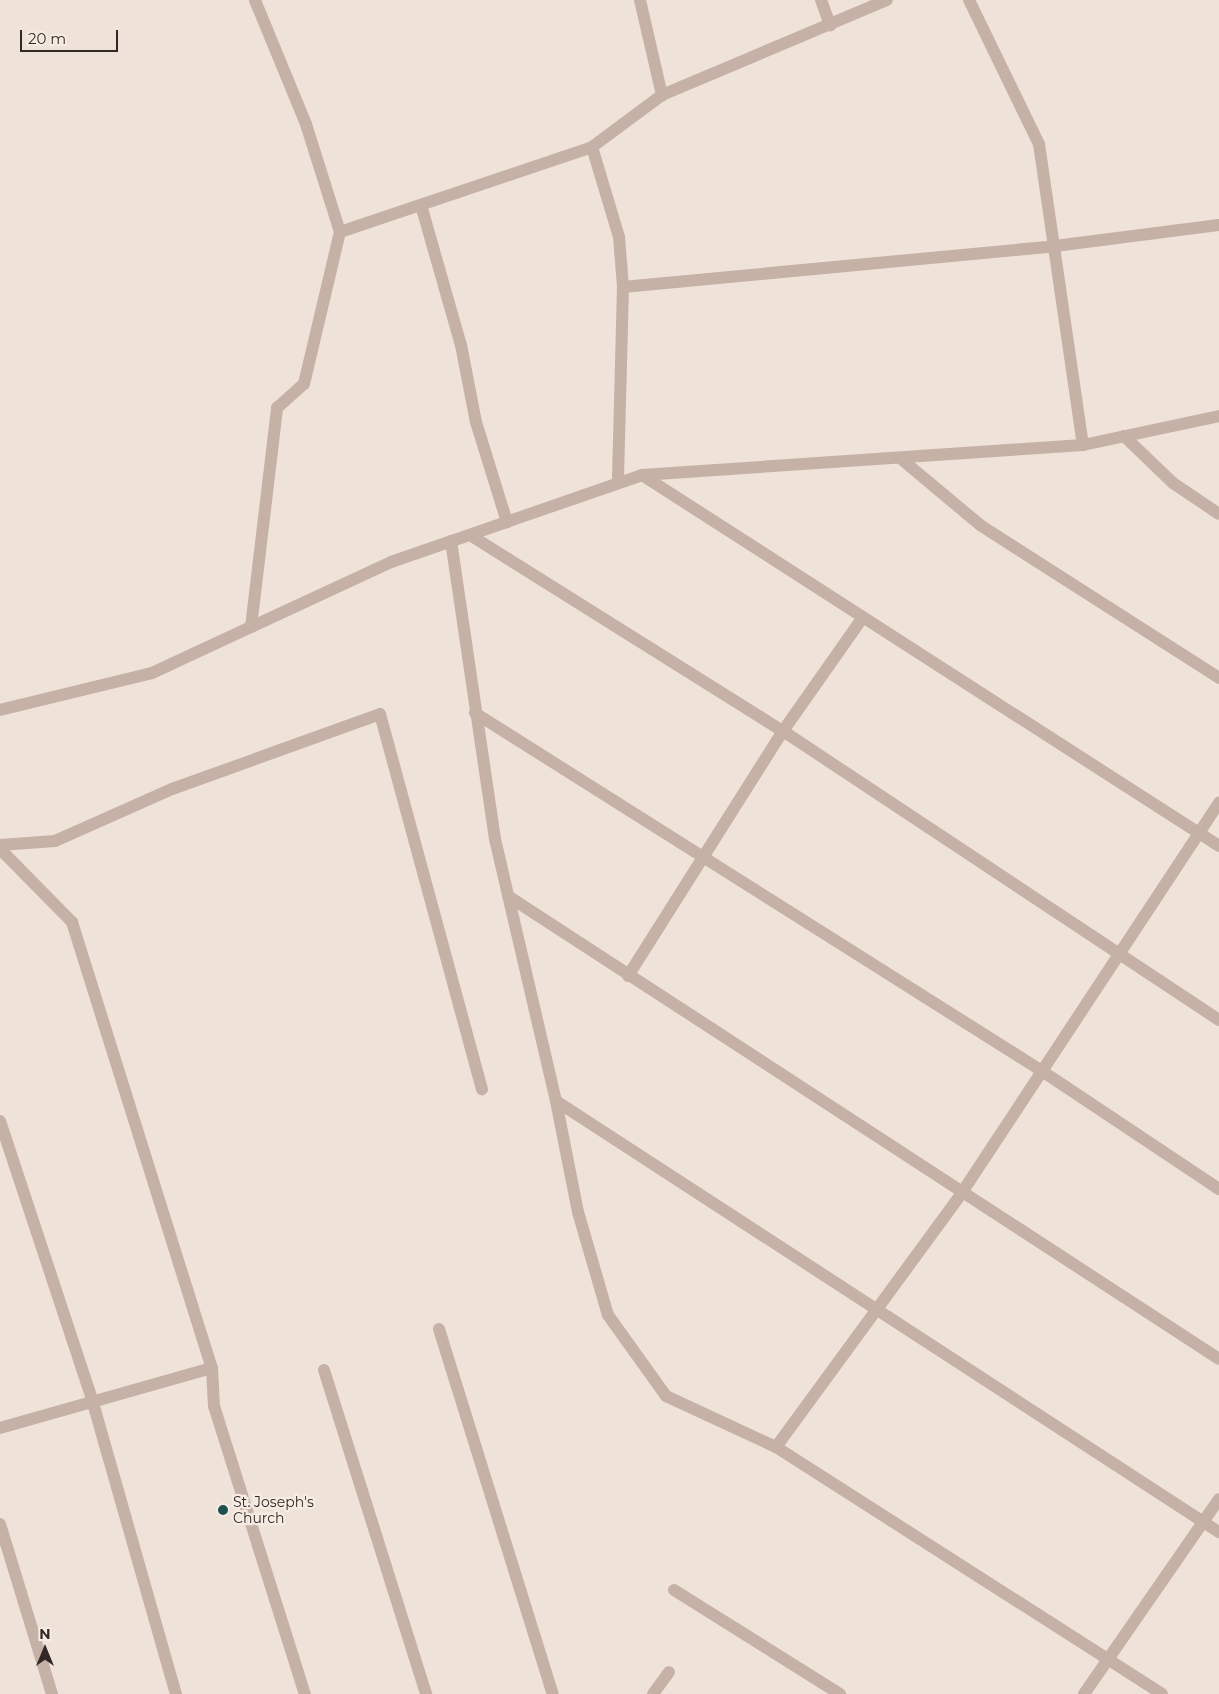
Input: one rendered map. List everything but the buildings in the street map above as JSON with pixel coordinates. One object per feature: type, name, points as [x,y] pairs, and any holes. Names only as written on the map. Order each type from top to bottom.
[{"type":"street","points":[[251,627],[277,408],[304,384],[340,232],[306,124],[255,0]]},
{"type":"street","points":[[640,0],[662,95]]},
{"type":"street","points":[[821,0],[830,25]]},
{"type":"street","points":[[340,232],[592,147],[662,95],[887,0]]},
{"type":"street","points":[[969,0],[1039,144],[1083,445]]},
{"type":"street","points":[[592,147],[619,237],[623,288],[618,483]]},
{"type":"street","points":[[421,205],[461,346],[476,422],[507,522]]},
{"type":"street","points":[[623,288],[1055,246],[1219,225]]},
{"type":"street","points":[[0,710],[152,673],[391,562],[642,475],[1083,445],[1219,416]]},
{"type":"street","points":[[1124,436],[1173,483],[1219,514]]},
{"type":"street","points":[[900,458],[980,525],[1219,678]]},
{"type":"street","points":[[642,475],[1219,846]]},
{"type":"street","points":[[470,534],[783,731],[1118,956],[1219,1020]]},
{"type":"street","points":[[451,541],[495,839],[556,1101],[578,1212],[608,1315],[666,1396],[776,1447],[1162,1694]]},
{"type":"street","points":[[628,976],[706,856],[783,731],[863,617]]},
{"type":"street","points":[[475,713],[706,856],[1042,1071],[1219,1189]]},
{"type":"street","points":[[0,845],[55,841],[172,789],[380,714],[482,1089]]},
{"type":"street","points":[[776,1447],[961,1194],[1219,802]]},
{"type":"street","points":[[0,849],[72,922],[212,1368],[214,1406],[305,1694]]},
{"type":"street","points":[[508,896],[961,1194],[1219,1359]]},
{"type":"street","points":[[556,1101],[878,1308],[1219,1532]]},
{"type":"street","points":[[0,1121],[93,1404],[176,1694]]},
{"type":"street","points":[[440,1329],[553,1694]]},
{"type":"street","points":[[0,1428],[93,1404],[212,1368]]},
{"type":"street","points":[[324,1370],[426,1694]]},
{"type":"street","points":[[1084,1694],[1219,1499]]},
{"type":"street","points":[[0,1524],[52,1694]]},
{"type":"street","points":[[674,1590],[840,1694]]},
{"type":"street","points":[[653,1694],[669,1672]]},
{"type":"place","name":"St. Joseph's Church","points":[[223,1510]]}]
